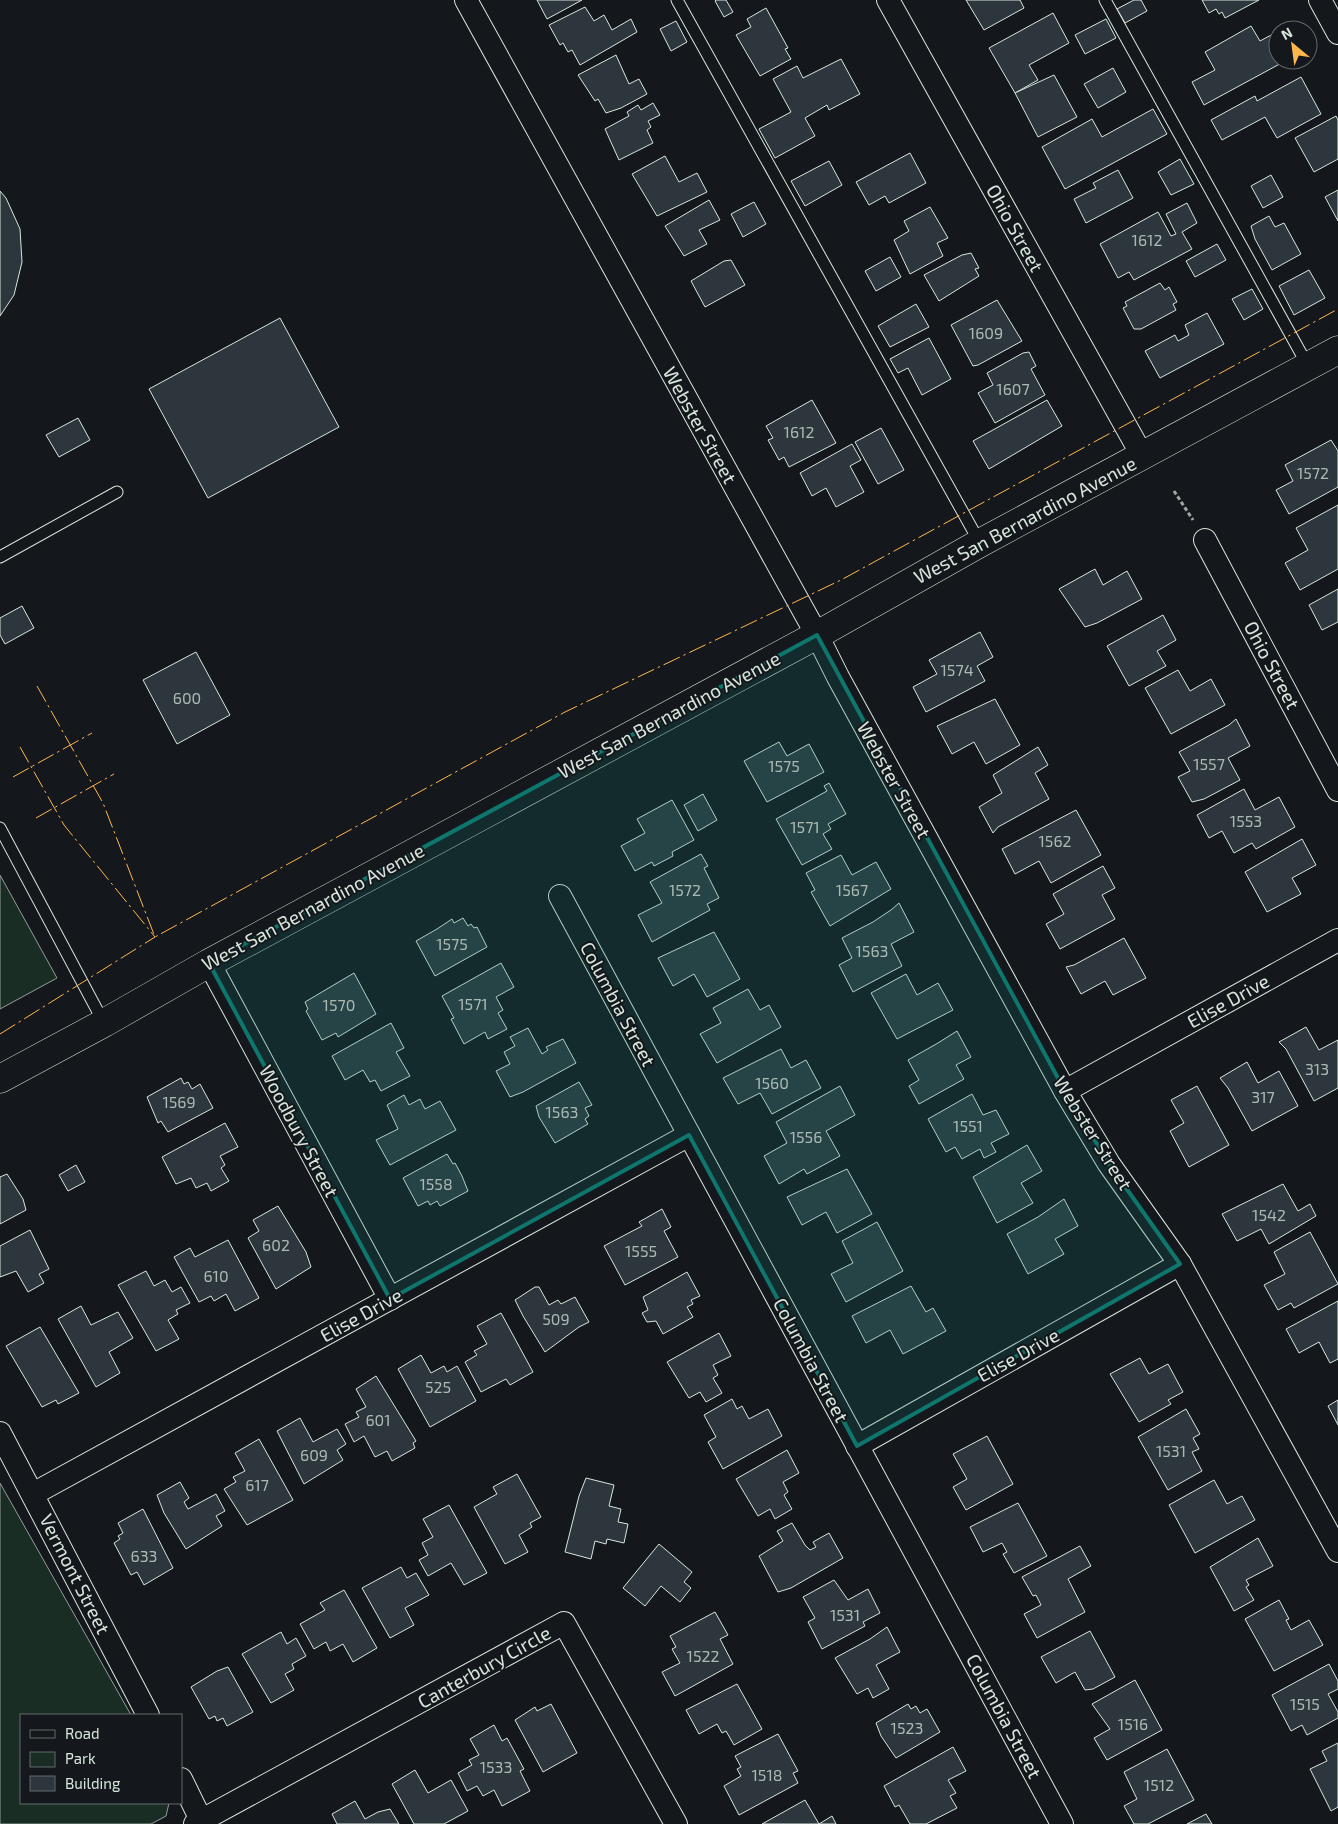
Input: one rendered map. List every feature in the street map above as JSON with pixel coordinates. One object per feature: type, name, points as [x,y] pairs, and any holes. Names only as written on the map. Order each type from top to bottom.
[{"type":"main road","name":"West San Bernardino Avenue","points":[[0,1079],[104,1023],[209,963],[817,635],[980,543],[1143,457],[1338,350]]},
{"type":"street","name":"Webster Street","points":[[466,0],[817,635],[838,677],[1065,1091],[1109,1164],[1180,1264],[1338,1551]]},
{"type":"street","name":"Ohio Street","points":[[888,0],[1143,457]]},
{"type":"street","points":[[1320,0],[1338,33]]},
{"type":"street","name":"Ohio Street","points":[[1206,540],[1338,790]]},
{"type":"street","name":"Columbia Street","points":[[560,896],[1062,1824]]},
{"type":"street","name":"Elise Drive","points":[[1065,1091],[1338,940]]},
{"type":"street","name":"Woodbury Street","points":[[209,963],[390,1299]]},
{"type":"street","name":"Elise Drive","points":[[33,1494],[689,1135]]},
{"type":"street","name":"Elise Drive","points":[[857,1446],[1180,1264]]},
{"type":"street","name":"Vermont Street","points":[[0,1433],[147,1714]]},
{"type":"street","name":"Canterbury Circle","points":[[200,1823],[564,1623],[676,1824]]},
{"type":"street","points":[[182,1781],[200,1823]]},
{"type":"lane","points":[[676,0],[980,543]]},
{"type":"lane","points":[[1105,0],[1308,366]]},
{"type":"lane","points":[[0,557],[117,492]]},
{"type":"lane","points":[[0,828],[104,1023]]},
{"type":"path","points":[[1174,491],[1206,540]]},
{"type":"highlighted area","points":[[817,635],[1065,1091],[1109,1164],[1180,1264],[857,1446],[689,1135],[390,1299],[209,963]]},
{"type":"green space","points":[[0,875],[57,978],[0,1009]]},
{"type":"green space","points":[[0,1483],[130,1714],[20,1714],[20,1804],[169,1804],[166,1816],[151,1824],[0,1824]]},
{"type":"building","points":[[537,0],[582,0],[547,19]]},
{"type":"building","points":[[716,0],[726,0],[733,12],[724,17]]},
{"type":"building","points":[[966,0],[1020,0],[1024,8],[984,30]]},
{"type":"building","points":[[1134,0],[1141,0],[1147,11],[1125,23],[1117,9]]},
{"type":"building","points":[[1202,0],[1259,0],[1225,18],[1222,12],[1219,14],[1216,9],[1209,13]]},
{"type":"building","points":[[585,7],[594,21],[604,15],[612,30],[631,19],[637,32],[580,65],[572,50],[568,52],[563,43],[560,45],[549,25]]},
{"type":"building","points":[[766,8],[788,48],[785,49],[791,59],[760,76],[736,35],[751,27],[747,19]]},
{"type":"building","points":[[1053,13],[1069,43],[1029,65],[1038,80],[1015,93],[989,48]]},
{"type":"building","points":[[1106,19],[1116,38],[1085,54],[1075,35]]},
{"type":"building","points":[[676,21],[687,42],[671,51],[660,29]]},
{"type":"building","points":[[1251,26],[1260,41],[1268,37],[1269,70],[1204,105],[1192,82],[1215,70],[1205,52]]},
{"type":"building","points":[[616,55],[629,84],[639,79],[647,94],[621,108],[606,113],[598,99],[595,101],[578,75]]},
{"type":"building","points":[[841,59],[860,94],[829,110],[827,105],[805,118],[815,136],[775,158],[759,129],[791,112],[773,79],[797,66],[803,78]]},
{"type":"building","points":[[1113,68],[1126,92],[1098,108],[1084,84]]},
{"type":"building","points":[[1054,75],[1077,117],[1038,137],[1015,93]]},
{"type":"building","points":[[1301,77],[1321,114],[1277,138],[1265,117],[1222,140],[1211,120],[1255,96],[1257,101]]},
{"type":"building","points":[[653,103],[660,115],[648,121],[651,127],[647,130],[653,143],[619,160],[605,129],[629,116],[627,112],[638,105],[641,110]]},
{"type":"building","points":[[1153,109],[1167,134],[1065,189],[1042,147],[1092,119],[1102,137]]},
{"type":"building","points":[[1336,116],[1338,120],[1338,159],[1314,172],[1295,138]]},
{"type":"building","points":[[910,153],[926,183],[889,203],[885,196],[869,205],[856,182]]},
{"type":"building","points":[[665,156],[679,182],[697,173],[707,192],[657,216],[632,174]]},
{"type":"building","points":[[1180,159],[1194,184],[1171,195],[1158,172]]},
{"type":"building","points":[[829,161],[842,185],[805,206],[791,181]]},
{"type":"building","points":[[1118,170],[1133,198],[1086,223],[1074,199],[1096,188],[1093,183]]},
{"type":"building","points":[[1271,175],[1283,197],[1263,208],[1251,186]]},
{"type":"building","points":[[1338,190],[1338,221],[1325,197]]},
{"type":"building","points":[[0,191],[6,198],[20,229],[22,262],[14,295],[0,316]]},
{"type":"building","points":[[709,200],[720,220],[699,230],[707,244],[684,256],[665,226]]},
{"type":"building","points":[[754,202],[766,224],[743,237],[731,214]]},
{"type":"building","points":[[1187,203],[1197,223],[1182,232],[1192,249],[1134,280],[1129,272],[1118,278],[1100,244],[1158,212],[1171,236],[1176,234],[1166,214]]},
{"type":"building","points":[[930,207],[948,238],[937,243],[943,256],[910,274],[894,240],[909,231],[904,221]]},
{"type":"building","points":[[1269,216],[1275,227],[1284,223],[1301,254],[1272,270],[1255,239],[1251,226]]},
{"type":"building","points":[[1217,244],[1226,260],[1195,277],[1186,261]]},
{"type":"building","points":[[971,253],[979,268],[975,269],[979,276],[939,301],[924,275],[962,255]]},
{"type":"building","points":[[890,257],[901,277],[876,291],[865,271]]},
{"type":"building","points":[[731,260],[745,285],[705,307],[691,281],[724,261]]},
{"type":"building","points":[[1309,270],[1325,298],[1294,315],[1279,286]]},
{"type":"building","points":[[1160,283],[1165,290],[1169,287],[1177,302],[1173,304],[1176,310],[1141,329],[1134,329],[1123,308],[1127,306],[1125,302]]},
{"type":"building","points":[[1252,289],[1263,309],[1244,320],[1232,299]]},
{"type":"building","points":[[997,300],[1022,341],[973,366],[951,325]]},
{"type":"building","points":[[916,304],[929,327],[890,347],[878,326]]},
{"type":"building","points":[[1207,313],[1224,344],[1160,378],[1145,351],[1175,335],[1178,341],[1189,335],[1185,325]]},
{"type":"building","points":[[280,318],[339,427],[208,498],[149,389]]},
{"type":"building","points":[[929,338],[951,379],[922,395],[908,368],[898,373],[890,359]]},
{"type":"building","points":[[1029,352],[1036,366],[1031,369],[1045,395],[995,423],[978,393],[993,385],[987,373],[1023,353]]},
{"type":"building","points":[[812,400],[836,443],[789,467],[784,457],[779,460],[768,440],[773,438],[766,426]]},
{"type":"building","points":[[1047,400],[1062,426],[989,469],[973,441]]},
{"type":"building","points":[[78,418],[90,440],[59,457],[46,435]]},
{"type":"building","points":[[881,428],[904,470],[878,484],[855,442]]},
{"type":"building","points":[[1331,440],[1338,451],[1338,487],[1289,514],[1276,490],[1293,481],[1285,465]]},
{"type":"building","points":[[852,444],[861,460],[850,466],[864,492],[836,507],[826,488],[812,496],[800,473]]},
{"type":"building","points":[[1338,505],[1338,569],[1300,590],[1285,563],[1308,550],[1296,528]]},
{"type":"building","points":[[1095,569],[1103,585],[1127,571],[1142,599],[1097,623],[1085,627],[1059,589]]},
{"type":"building","points":[[1338,589],[1338,622],[1322,630],[1309,605]]},
{"type":"building","points":[[22,606],[34,628],[5,644],[0,635],[0,618]]},
{"type":"building","points":[[1163,615],[1176,640],[1157,651],[1166,666],[1129,686],[1107,646]]},
{"type":"building","points":[[980,632],[993,657],[977,666],[985,681],[926,712],[913,687],[937,674],[929,660]]},
{"type":"building","points":[[196,652],[230,715],[177,744],[143,680]]},
{"type":"building","points":[[1178,670],[1190,691],[1211,679],[1225,705],[1171,734],[1145,688]]},
{"type":"building","points":[[995,699],[1020,745],[986,764],[974,742],[952,754],[937,726]]},
{"type":"building","points":[[1236,719],[1250,746],[1228,758],[1240,780],[1204,799],[1192,802],[1178,777],[1190,771],[1179,752],[1229,725]]},
{"type":"building","points":[[779,742],[787,756],[809,744],[824,772],[767,802],[744,761]]},
{"type":"building","points":[[1038,747],[1048,765],[1035,773],[1049,799],[998,827],[993,833],[979,807],[1002,793],[993,775]]},
{"type":"building","points":[[829,783],[846,814],[828,824],[831,829],[823,834],[832,849],[802,865],[776,819],[827,791],[824,786]]},
{"type":"building","points":[[1244,789],[1255,810],[1279,797],[1295,827],[1256,849],[1252,843],[1234,853],[1222,831],[1209,838],[1197,815]]},
{"type":"building","points":[[703,794],[717,820],[698,831],[684,805]]},
{"type":"building","points":[[672,800],[694,840],[672,852],[673,856],[654,866],[652,862],[635,871],[621,846],[645,833],[637,819]]},
{"type":"building","points":[[1076,810],[1101,855],[1051,883],[1039,861],[1015,874],[1002,849]]},
{"type":"building","points":[[1302,839],[1316,865],[1292,878],[1301,894],[1267,912],[1245,872]]},
{"type":"building","points":[[701,854],[708,866],[704,868],[719,898],[707,904],[710,910],[652,942],[638,915],[662,903],[650,882]]},
{"type":"building","points":[[841,855],[852,875],[876,862],[891,889],[830,926],[811,892],[815,890],[806,873]]},
{"type":"building","points":[[1103,866],[1115,888],[1102,895],[1115,919],[1060,949],[1046,924],[1064,914],[1053,894]]},
{"type":"building","points":[[899,903],[914,932],[891,944],[902,966],[853,992],[839,965],[852,958],[842,938],[873,922]]},
{"type":"building","points":[[463,918],[468,926],[471,924],[474,928],[477,927],[487,947],[435,976],[416,941],[452,919],[454,923]]},
{"type":"building","points":[[714,932],[740,979],[707,997],[694,974],[673,986],[658,958]]},
{"type":"building","points":[[1124,938],[1146,978],[1113,995],[1105,981],[1081,994],[1066,967],[1074,965]]},
{"type":"building","points":[[501,963],[514,987],[496,997],[503,1010],[498,1013],[507,1029],[488,1039],[485,1032],[464,1044],[451,1019],[454,1018],[442,996]]},
{"type":"building","points":[[354,973],[376,1014],[338,1037],[336,1033],[322,1040],[306,1011],[308,1009],[305,1002]]},
{"type":"building","points":[[906,974],[917,995],[938,983],[953,1010],[897,1039],[871,993]]},
{"type":"building","points":[[748,989],[760,1010],[769,1005],[781,1027],[717,1063],[700,1034],[721,1023],[713,1008]]},
{"type":"building","points":[[391,1023],[404,1048],[396,1052],[410,1076],[381,1091],[375,1080],[370,1082],[363,1070],[345,1080],[332,1056]]},
{"type":"building","points":[[1306,1027],[1319,1050],[1338,1040],[1338,1088],[1314,1101],[1286,1049],[1279,1042]]},
{"type":"building","points":[[528,1028],[542,1054],[548,1050],[546,1047],[563,1039],[576,1063],[523,1092],[510,1097],[496,1071],[510,1064],[504,1052],[515,1046],[510,1037]]},
{"type":"building","points":[[957,1031],[971,1057],[956,1065],[964,1079],[919,1104],[909,1086],[919,1080],[908,1060]]},
{"type":"building","points":[[781,1049],[791,1068],[806,1060],[821,1088],[772,1114],[760,1093],[738,1104],[723,1078]]},
{"type":"building","points":[[1247,1062],[1258,1083],[1279,1071],[1298,1106],[1252,1131],[1228,1088],[1220,1078]]},
{"type":"building","points":[[181,1078],[184,1084],[188,1082],[192,1089],[200,1084],[213,1108],[168,1132],[161,1121],[158,1123],[147,1097]]},
{"type":"building","points":[[579,1082],[592,1105],[585,1108],[589,1116],[585,1119],[588,1124],[555,1143],[539,1117],[536,1106]]},
{"type":"building","points":[[840,1086],[855,1115],[826,1131],[840,1156],[807,1174],[804,1169],[779,1184],[764,1156],[787,1143],[776,1122]]},
{"type":"building","points":[[1197,1086],[1229,1145],[1189,1167],[1170,1131],[1184,1123],[1171,1100]]},
{"type":"building","points":[[972,1094],[983,1115],[996,1110],[1009,1134],[991,1143],[996,1152],[984,1158],[980,1149],[962,1159],[955,1147],[946,1152],[928,1119]]},
{"type":"building","points":[[404,1095],[409,1105],[420,1099],[425,1109],[440,1101],[456,1130],[390,1165],[376,1140],[398,1129],[387,1105]]},
{"type":"building","points":[[225,1123],[238,1147],[220,1156],[225,1165],[221,1168],[229,1181],[211,1191],[207,1183],[196,1188],[191,1178],[176,1184],[162,1157]]},
{"type":"building","points":[[1027,1145],[1042,1171],[1021,1183],[1033,1203],[997,1223],[973,1177]]},
{"type":"building","points":[[447,1154],[453,1164],[455,1163],[468,1191],[440,1206],[437,1201],[430,1205],[428,1201],[418,1206],[403,1178]]},
{"type":"building","points":[[76,1165],[85,1182],[68,1191],[59,1175]]},
{"type":"building","points":[[847,1169],[872,1214],[837,1233],[826,1212],[802,1225],[787,1197]]},
{"type":"building","points":[[7,1174],[23,1199],[26,1210],[0,1224],[0,1177]]},
{"type":"building","points":[[1283,1184],[1298,1211],[1310,1204],[1316,1216],[1269,1244],[1261,1229],[1237,1241],[1222,1214]]},
{"type":"building","points":[[1064,1199],[1078,1226],[1055,1239],[1064,1254],[1028,1274],[1007,1234],[1038,1217]]},
{"type":"building","points":[[278,1206],[306,1252],[311,1267],[276,1289],[248,1238],[259,1231],[253,1220]]},
{"type":"building","points":[[662,1209],[671,1227],[664,1231],[678,1257],[625,1285],[604,1246],[642,1226],[639,1222]]},
{"type":"building","points":[[877,1222],[903,1271],[846,1302],[831,1274],[853,1263],[842,1241]]},
{"type":"building","points":[[30,1230],[49,1269],[39,1274],[44,1283],[28,1292],[16,1271],[0,1277],[0,1246]]},
{"type":"building","points":[[1310,1232],[1338,1284],[1294,1308],[1291,1303],[1278,1310],[1264,1285],[1285,1274],[1274,1252]]},
{"type":"building","points":[[228,1240],[259,1298],[235,1311],[226,1294],[214,1301],[211,1296],[199,1302],[174,1257],[190,1248],[195,1257]]},
{"type":"building","points":[[146,1271],[154,1286],[165,1280],[172,1292],[181,1287],[190,1303],[176,1310],[178,1314],[168,1320],[179,1339],[156,1351],[118,1285]]},
{"type":"building","points":[[687,1272],[700,1296],[691,1300],[693,1304],[687,1307],[693,1317],[663,1334],[656,1321],[647,1322],[642,1313],[648,1310],[643,1297]]},
{"type":"building","points":[[911,1286],[926,1312],[933,1308],[946,1331],[903,1354],[890,1330],[866,1343],[852,1316]]},
{"type":"building","points":[[535,1287],[539,1287],[549,1305],[558,1300],[561,1304],[575,1297],[589,1322],[579,1327],[545,1352],[515,1300]]},
{"type":"building","points":[[1338,1301],[1338,1359],[1330,1363],[1319,1342],[1299,1353],[1286,1329]]},
{"type":"building","points":[[81,1306],[91,1325],[118,1312],[133,1338],[109,1352],[120,1373],[96,1387],[58,1319]]},
{"type":"building","points":[[501,1313],[533,1372],[510,1385],[506,1379],[481,1392],[465,1362],[477,1355],[474,1351],[487,1344],[477,1326]]},
{"type":"building","points":[[40,1327],[79,1393],[58,1404],[56,1400],[42,1407],[6,1346]]},
{"type":"building","points":[[719,1333],[731,1356],[713,1365],[718,1375],[713,1378],[722,1393],[706,1402],[700,1392],[689,1398],[667,1362]]},
{"type":"building","points":[[421,1355],[431,1373],[444,1366],[447,1372],[457,1366],[476,1401],[430,1427],[398,1369]]},
{"type":"building","points":[[1140,1358],[1149,1374],[1168,1364],[1183,1392],[1168,1400],[1171,1404],[1139,1422],[1110,1374]]},
{"type":"building","points":[[376,1376],[416,1441],[413,1443],[415,1448],[392,1461],[387,1451],[375,1457],[364,1436],[354,1442],[345,1424],[359,1417],[356,1412],[366,1407],[356,1389]]},
{"type":"building","points":[[732,1399],[737,1409],[742,1406],[749,1419],[768,1409],[782,1436],[723,1469],[708,1442],[716,1437],[704,1415]]},
{"type":"building","points":[[1338,1400],[1338,1425],[1328,1406]]},
{"type":"building","points":[[1186,1409],[1200,1434],[1193,1438],[1199,1449],[1192,1452],[1202,1471],[1168,1490],[1138,1437]]},
{"type":"building","points":[[300,1418],[313,1442],[337,1429],[346,1444],[337,1450],[343,1460],[304,1484],[277,1431]]},
{"type":"building","points":[[987,1436],[1013,1484],[966,1510],[953,1487],[967,1479],[953,1454]]},
{"type":"building","points":[[259,1439],[293,1500],[247,1525],[224,1489],[236,1482],[233,1477],[245,1471],[235,1453]]},
{"type":"building","points":[[787,1450],[799,1473],[783,1482],[788,1492],[784,1495],[792,1509],[775,1519],[770,1509],[758,1516],[736,1479]]},
{"type":"building","points":[[517,1474],[541,1517],[530,1523],[532,1527],[519,1535],[528,1552],[505,1564],[474,1507],[497,1494],[493,1487]]},
{"type":"building","points":[[586,1478],[614,1485],[609,1506],[621,1509],[618,1522],[628,1524],[624,1543],[607,1539],[606,1544],[595,1541],[591,1559],[565,1552],[579,1496]]},
{"type":"building","points":[[1214,1480],[1227,1504],[1242,1496],[1255,1520],[1195,1553],[1169,1505]]},
{"type":"building","points":[[180,1482],[189,1498],[184,1502],[188,1509],[216,1494],[225,1511],[216,1516],[222,1526],[186,1549],[164,1513],[157,1495]]},
{"type":"building","points":[[1018,1503],[1047,1556],[1014,1573],[1003,1554],[1007,1552],[1002,1543],[983,1552],[970,1527]]},
{"type":"building","points":[[449,1505],[487,1573],[464,1585],[451,1563],[428,1576],[419,1560],[428,1555],[422,1543],[433,1537],[423,1519]]},
{"type":"building","points":[[143,1509],[173,1568],[144,1585],[137,1572],[131,1575],[114,1543],[120,1539],[118,1536],[123,1533],[118,1523]]},
{"type":"building","points":[[792,1523],[810,1550],[816,1547],[813,1542],[829,1533],[843,1558],[791,1588],[778,1592],[759,1556],[783,1541],[777,1531]]},
{"type":"building","points":[[1258,1538],[1273,1566],[1246,1580],[1249,1585],[1246,1587],[1254,1600],[1234,1611],[1210,1567]]},
{"type":"building","points":[[659,1544],[692,1572],[684,1582],[691,1588],[680,1602],[661,1586],[645,1606],[623,1588]]},
{"type":"building","points":[[1080,1546],[1091,1566],[1068,1579],[1085,1612],[1037,1638],[1024,1614],[1041,1605],[1036,1595],[1033,1596],[1022,1577]]},
{"type":"building","points":[[401,1567],[407,1578],[416,1573],[429,1595],[405,1608],[414,1625],[390,1638],[362,1588]]},
{"type":"building","points":[[834,1580],[848,1600],[868,1589],[880,1613],[863,1622],[865,1626],[822,1649],[808,1622],[815,1618],[803,1597]]},
{"type":"building","points":[[344,1590],[377,1648],[353,1662],[343,1644],[330,1651],[326,1642],[314,1649],[300,1624],[325,1610],[320,1603]]},
{"type":"building","points":[[1279,1600],[1289,1619],[1286,1620],[1291,1630],[1309,1620],[1323,1645],[1274,1671],[1245,1619]]},
{"type":"building","points":[[715,1612],[728,1635],[720,1639],[733,1664],[675,1696],[662,1672],[680,1663],[672,1649],[676,1647],[670,1636]]},
{"type":"building","points":[[887,1627],[900,1652],[876,1665],[889,1689],[873,1698],[868,1688],[857,1694],[835,1658],[870,1639]]},
{"type":"building","points":[[1090,1631],[1115,1677],[1093,1689],[1085,1690],[1075,1672],[1056,1683],[1041,1657]]},
{"type":"building","points":[[281,1632],[287,1644],[296,1638],[306,1656],[292,1664],[294,1669],[285,1674],[294,1690],[271,1703],[242,1654]]},
{"type":"building","points":[[1329,1664],[1338,1681],[1338,1689],[1328,1694],[1338,1712],[1338,1718],[1307,1735],[1302,1725],[1291,1731],[1272,1695]]},
{"type":"building","points":[[228,1667],[253,1712],[227,1726],[223,1718],[217,1721],[215,1716],[209,1719],[191,1687],[217,1671]]},
{"type":"building","points":[[1135,1680],[1162,1730],[1107,1760],[1094,1738],[1110,1729],[1092,1704]]},
{"type":"building","points":[[737,1684],[762,1729],[734,1745],[726,1731],[722,1733],[717,1724],[699,1734],[686,1710]]},
{"type":"building","points":[[551,1704],[577,1753],[543,1772],[515,1720],[535,1707],[537,1711]]},
{"type":"building","points":[[908,1704],[911,1709],[916,1706],[920,1713],[927,1709],[940,1732],[896,1758],[881,1736],[876,1723]]},
{"type":"building","points":[[494,1725],[502,1741],[507,1738],[524,1769],[520,1771],[530,1791],[502,1806],[494,1790],[483,1796],[477,1786],[467,1791],[458,1773],[472,1765],[469,1760],[479,1755],[470,1739]]},
{"type":"building","points":[[778,1734],[798,1771],[793,1773],[798,1783],[739,1815],[724,1786],[741,1776],[737,1769],[741,1767],[735,1756]]},
{"type":"building","points":[[1338,1743],[1338,1807],[1331,1811],[1310,1769],[1327,1761],[1322,1751]]},
{"type":"building","points":[[953,1747],[966,1771],[948,1780],[956,1793],[950,1796],[957,1808],[926,1824],[910,1824],[899,1805],[895,1807],[884,1786]]},
{"type":"building","points":[[1167,1749],[1194,1800],[1148,1824],[1134,1824],[1124,1806],[1137,1799],[1124,1772]]},
{"type":"building","points":[[415,1770],[428,1793],[451,1780],[468,1811],[444,1824],[414,1824],[392,1784]]},
{"type":"building","points":[[805,1800],[819,1824],[762,1824]]},
{"type":"building","points":[[355,1801],[365,1819],[378,1812],[390,1809],[399,1824],[337,1824],[332,1814]]},
{"type":"building","points":[[1206,1814],[1212,1824],[1187,1824]]},
{"type":"building","points":[[832,1816],[836,1824],[819,1824]]},
{"type":"power","points":[[37,686],[103,803],[155,937],[565,712],[841,580],[1338,309]]},
{"type":"power","points":[[13,777],[92,733]]},
{"type":"power","points":[[0,1034],[155,937],[64,825],[20,747]]},
{"type":"power","points":[[36,818],[114,774]]}]
